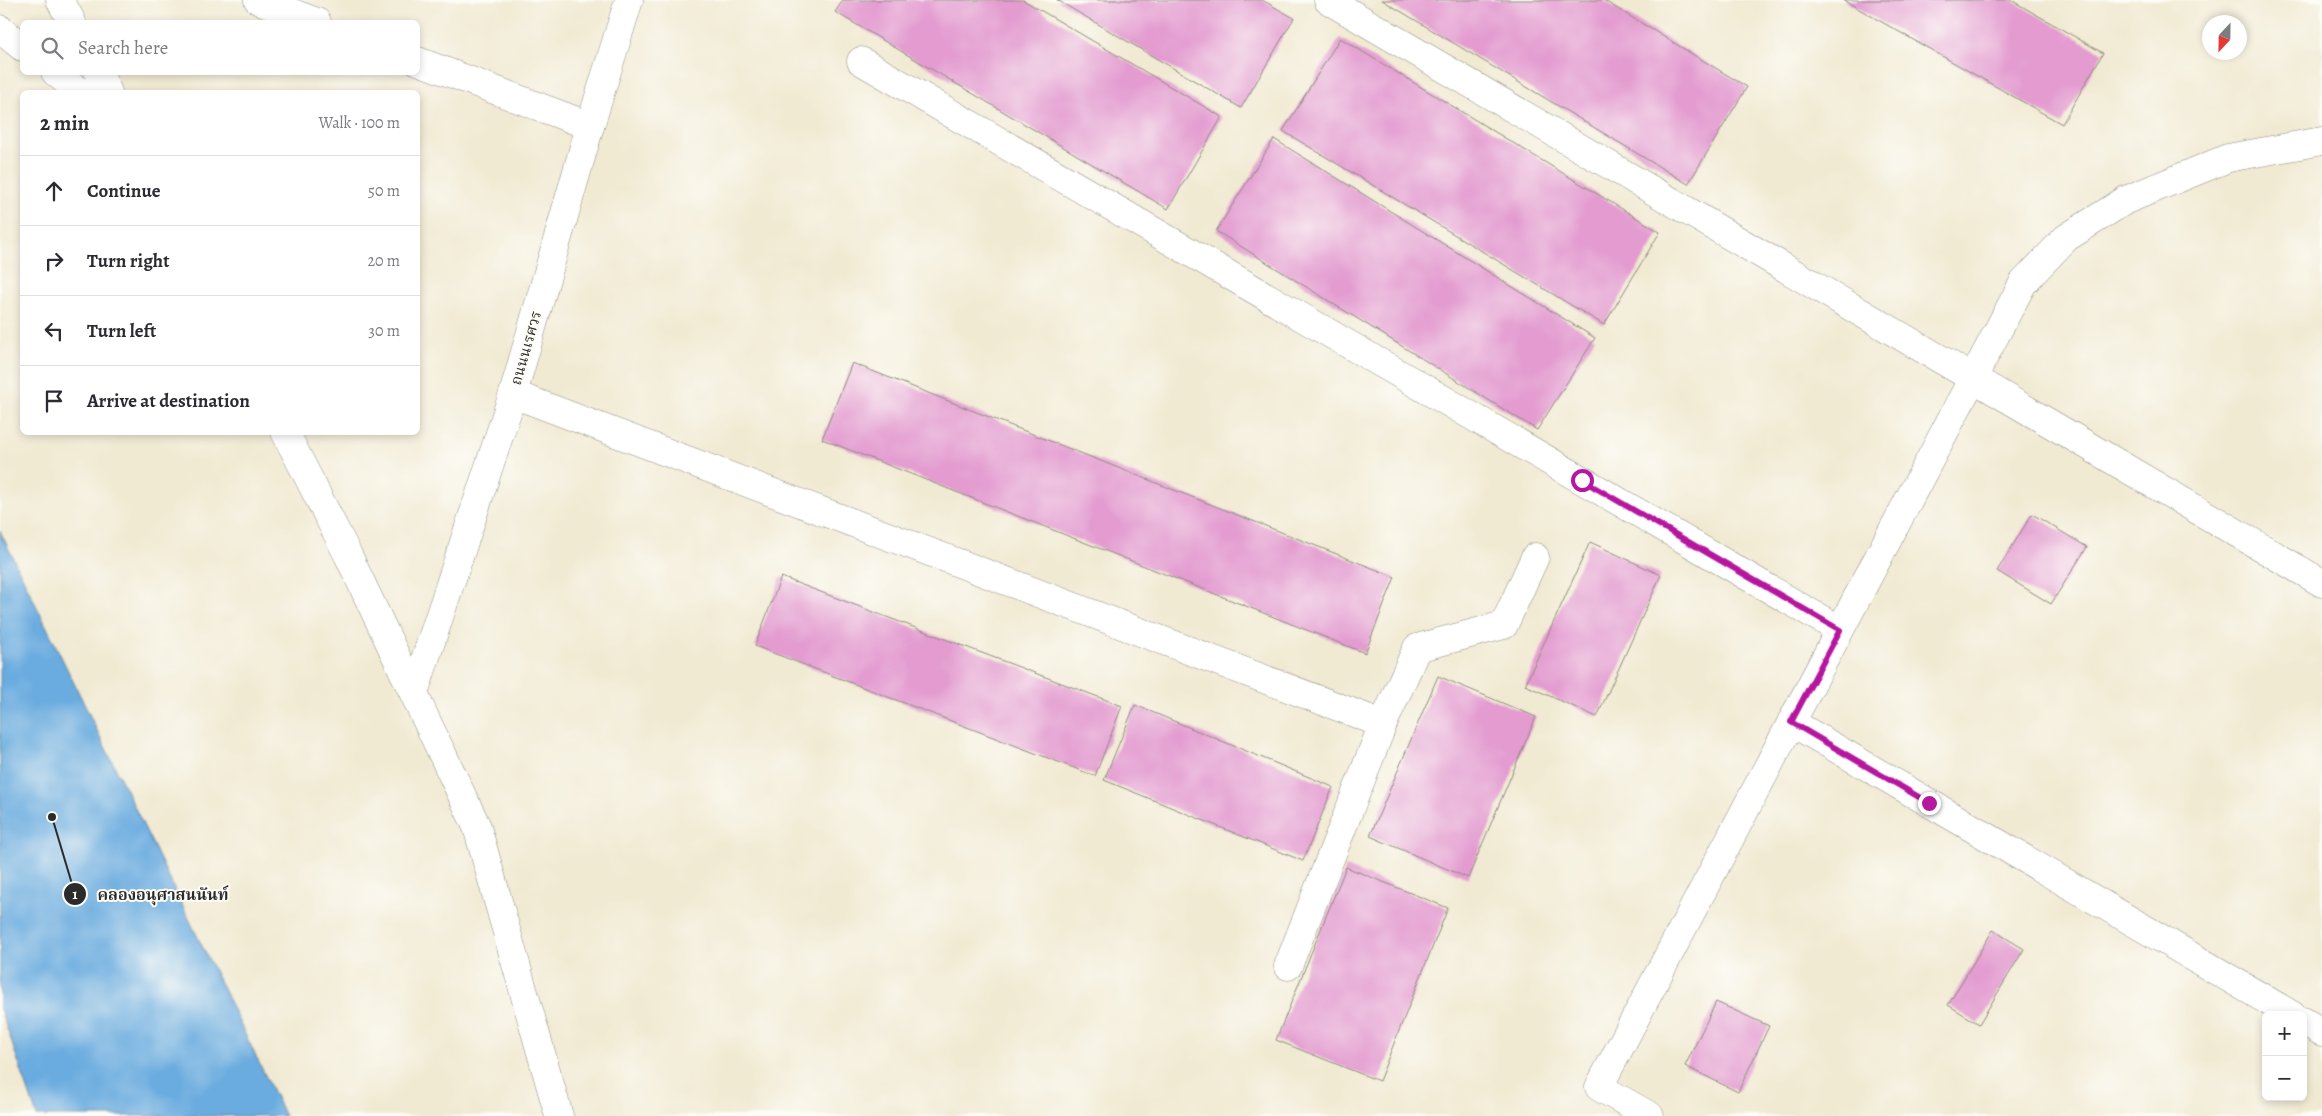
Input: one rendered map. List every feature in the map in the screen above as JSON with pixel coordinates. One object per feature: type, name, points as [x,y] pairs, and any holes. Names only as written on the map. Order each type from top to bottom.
[{"type":"main road","points":[[60,0],[71,20]]},
{"type":"main road","points":[[258,0],[312,20]]},
{"type":"main road","name":"ถนนนเรศวร","points":[[414,693],[513,394],[590,126],[629,0]]},
{"type":"main road","points":[[1328,0],[2322,583]]},
{"type":"main road","points":[[0,29],[20,45]]},
{"type":"main road","points":[[861,61],[1840,630]]},
{"type":"main road","points":[[420,62],[590,126]]},
{"type":"main road","points":[[59,75],[78,90]]},
{"type":"main road","points":[[100,75],[107,90]]},
{"type":"main road","points":[[1650,1116],[1599,1087],[2023,283],[2066,238],[2126,200],[2228,158],[2322,141]]},
{"type":"main road","points":[[513,394],[1383,724]]},
{"type":"main road","points":[[287,435],[348,555],[477,827],[559,1116]]},
{"type":"main road","points":[[1288,966],[1383,724],[1417,648],[1504,625],[1535,557]]},
{"type":"main road","points":[[1791,722],[2285,1011]]},
{"type":"main road","points":[[2307,1023],[2322,1032]]},
{"type":"water","points":[[0,531],[285,1116],[37,1116],[0,1009]]},
{"type":"building","points":[[843,0],[1023,0],[1222,117],[1168,209],[835,12]]},
{"type":"building","points":[[1057,0],[1262,0],[1294,18],[1241,108]]},
{"type":"building","points":[[1382,0],[1603,0],[1747,87],[1688,184]]},
{"type":"building","points":[[1843,0],[2011,0],[2103,53],[2062,124]]},
{"type":"building","points":[[1340,38],[1660,232],[1604,325],[1283,131]]},
{"type":"building","points":[[1274,139],[1595,338],[1537,430],[1216,231]]},
{"type":"building","points":[[852,363],[1395,577],[1365,653],[822,439]]},
{"type":"building","points":[[2032,514],[2087,547],[2051,604],[1997,571]]},
{"type":"building","points":[[1590,542],[1661,575],[1597,717],[1525,685]]},
{"type":"building","points":[[781,577],[1122,706],[1095,776],[755,646]]},
{"type":"building","points":[[1438,676],[1536,717],[1468,878],[1370,836]]},
{"type":"building","points":[[1135,705],[1333,787],[1303,861],[1104,780]]},
{"type":"building","points":[[1346,867],[1448,908],[1379,1081],[1276,1040]]},
{"type":"building","points":[[1993,930],[2024,949],[1979,1024],[1948,1005]]},
{"type":"building","points":[[1716,1002],[1769,1026],[1738,1092],[1685,1066]]},
{"type":"place","name":"คลองอนุศาสนนันท์","points":[[52,817]]},
{"type":"route","points":[[1582,480],[1840,630],[1791,722],[1929,803]]}]
